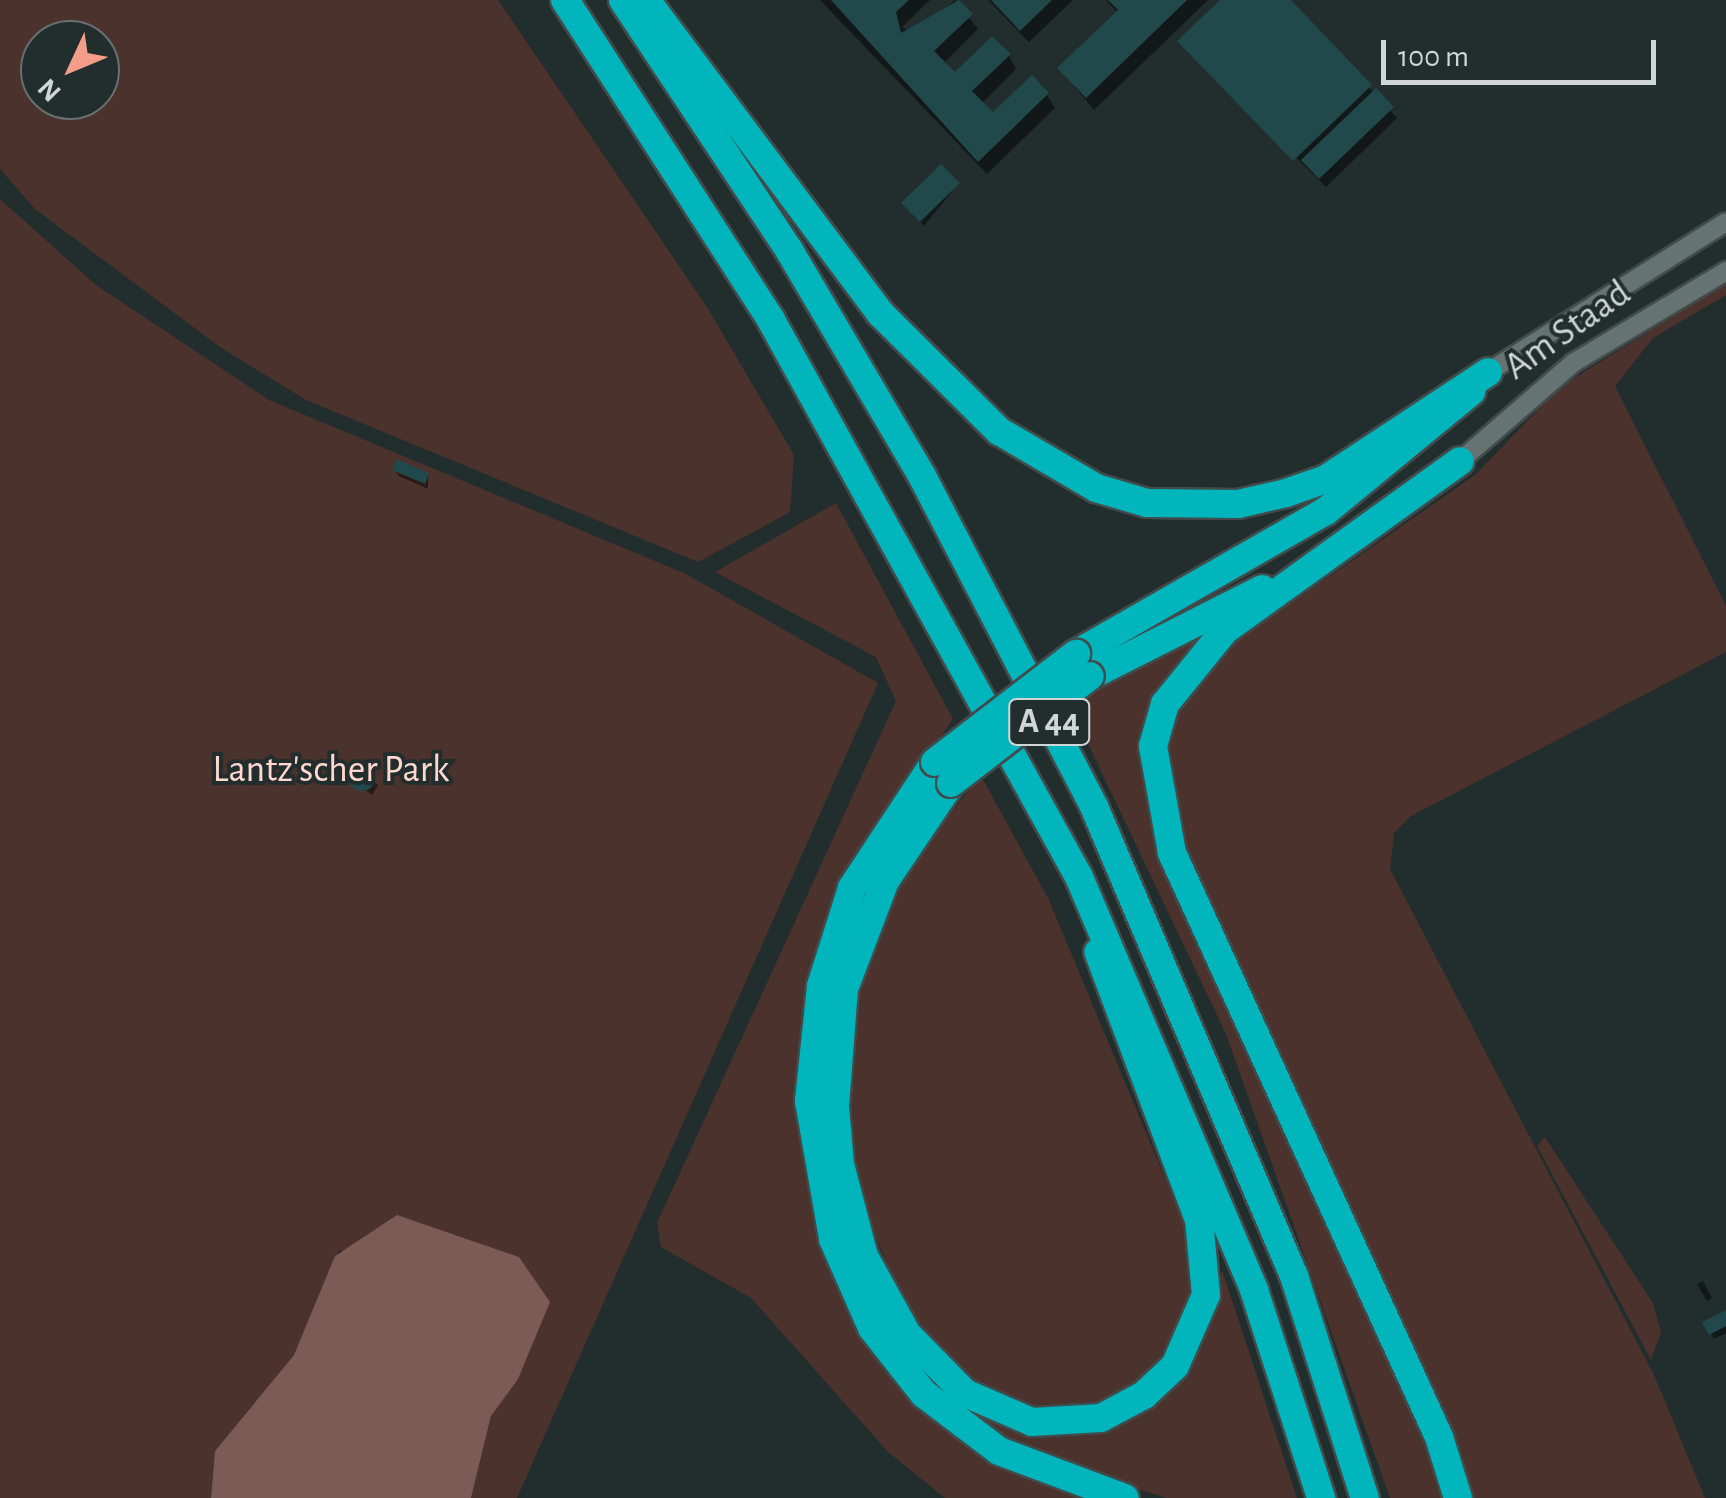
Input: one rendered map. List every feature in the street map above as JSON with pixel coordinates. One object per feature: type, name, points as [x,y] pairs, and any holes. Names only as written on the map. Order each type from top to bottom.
[{"type":"highway","name":"A 44","points":[[565,0],[771,320],[1079,878],[1254,1290],[1322,1498]]},
{"type":"highway","name":"A 44","points":[[623,0],[789,250],[922,476],[1095,810],[1294,1276],[1365,1498]]},
{"type":"highway","points":[[646,0],[880,312],[1000,431],[1096,488],[1147,502],[1238,504],[1286,493],[1326,479],[1488,372]]},
{"type":"highway","points":[[1126,1498],[998,1451],[924,1394],[849,1288],[828,1224],[809,1101],[822,986],[852,888],[943,772],[1083,665],[1326,511],[1454,411],[1488,372]]},
{"type":"highway","points":[[1458,1498],[1439,1437],[1172,853],[1154,792],[1156,732],[1189,665],[1298,574],[1460,461]]},
{"type":"highway","points":[[1083,665],[1298,574]]},
{"type":"highway","points":[[943,772],[885,881],[844,989],[840,1164],[864,1256],[908,1334],[965,1393],[1032,1422],[1100,1418],[1144,1395],[1175,1366],[1206,1295],[1199,1220],[1117,1018],[1079,878]]},
{"type":"street","name":"Am Staad","points":[[1488,372],[1726,222]]},
{"type":"street","name":"Am Staad","points":[[1460,461],[1573,364],[1726,271]]},
{"type":"green space","points":[[0,0],[498,0],[707,307],[794,455],[790,512],[698,562],[306,400],[220,347],[35,209],[0,169]]},
{"type":"green space","name":"Lantz'scher Park","points":[[0,199],[96,285],[269,400],[686,574],[878,683],[517,1498],[471,1498],[491,1416],[534,1334],[339,1250],[294,1355],[215,1451],[211,1498],[0,1498]]},
{"type":"green space","points":[[1726,283],[1726,295],[1653,338],[1615,386],[1726,606],[1726,652],[1411,816],[1394,833],[1390,869],[1654,1375],[1705,1498],[1390,1498],[1226,1034],[1070,706],[1208,624],[1297,599],[1475,475],[1560,387]]},
{"type":"green space","points":[[836,503],[953,719],[858,856],[825,927],[800,1026],[805,1174],[822,1248],[890,1375],[937,1422],[983,1454],[1091,1498],[945,1498],[888,1452],[751,1298],[661,1247],[657,1223],[896,701],[876,657],[715,572]]},
{"type":"green space","points":[[981,776],[1049,900],[1192,1243],[1190,1308],[1179,1334],[1136,1384],[1083,1408],[1021,1407],[961,1374],[909,1317],[857,1191],[847,1091],[857,989],[899,877]]},
{"type":"green space","points":[[1545,1137],[1653,1303],[1661,1332],[1651,1360],[1537,1146]]},
{"type":"green space","points":[[1222,1270],[1297,1498],[1167,1498],[1090,1475],[1013,1445],[939,1390],[979,1416],[1040,1435],[1132,1417],[1189,1369],[1216,1312]]},
{"type":"shaded area","points":[[397,1215],[519,1257],[550,1302],[518,1379],[491,1416],[471,1498],[211,1498],[215,1451],[294,1355],[335,1256]]},
{"type":"building","points":[[831,0],[909,0],[896,12],[901,33],[959,0],[973,14],[934,51],[955,72],[992,36],[1011,54],[972,91],[993,112],[1032,75],[1049,93],[978,162]]},
{"type":"building","points":[[991,0],[1052,0],[1020,31]]},
{"type":"building","points":[[1108,0],[1187,0],[1086,98],[1057,68],[1118,10]]},
{"type":"building","points":[[1220,0],[1291,0],[1372,85],[1293,161],[1177,41]]},
{"type":"building","points":[[1376,88],[1394,107],[1319,179],[1301,160]]},
{"type":"building","points":[[941,164],[960,183],[920,222],[901,203]]},
{"type":"building","points":[[397,459],[429,473],[425,484],[392,470]]},
{"type":"building","points":[[362,765],[371,769],[375,778],[371,787],[362,791],[353,787],[349,778],[353,769]]},
{"type":"building","points":[[1726,1310],[1726,1326],[1709,1335],[1702,1322]]}]
